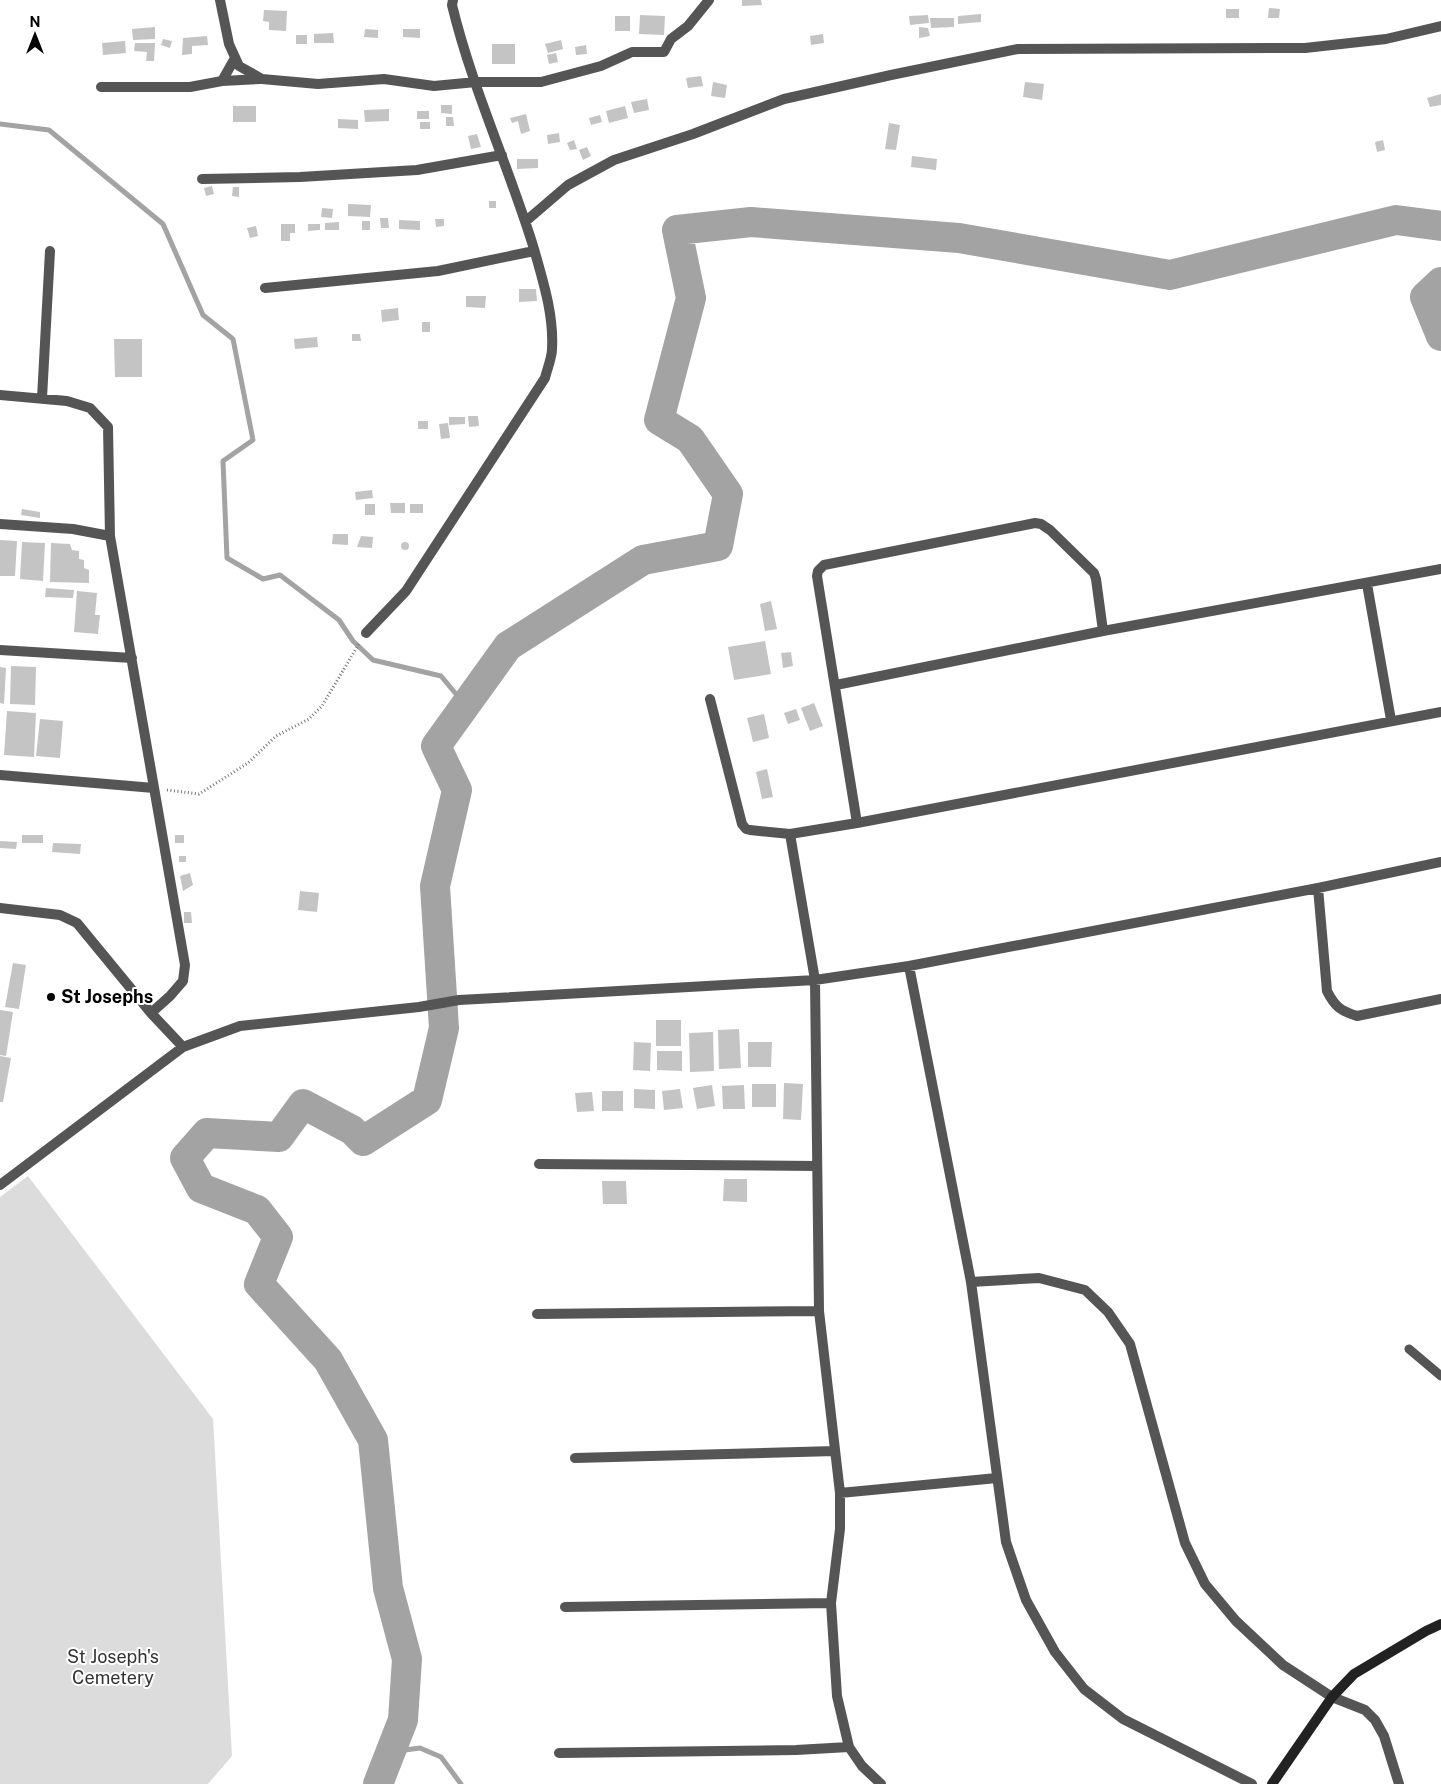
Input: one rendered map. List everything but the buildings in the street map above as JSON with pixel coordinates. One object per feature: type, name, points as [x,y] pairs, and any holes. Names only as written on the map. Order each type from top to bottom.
[{"type":"street","points":[[220,0],[229,44],[239,66],[262,79]]},
{"type":"street","points":[[366,633],[406,591],[545,378],[552,351],[552,327],[545,286],[526,221],[460,37],[452,5],[453,0]]},
{"type":"street","points":[[100,87],[190,87],[222,81],[262,79],[318,84],[384,80],[434,86],[476,82],[541,82],[601,66],[632,52],[664,52],[671,39],[688,26],[709,0]]},
{"type":"street","points":[[526,221],[568,185],[614,160],[693,134],[784,99],[891,75],[1018,49],[1305,48],[1386,39],[1441,26]]},
{"type":"street","points":[[222,81],[235,58]]},
{"type":"street","points":[[202,179],[300,177],[417,170],[502,155]]},
{"type":"street","points":[[42,398],[50,251]]},
{"type":"street","points":[[265,288],[438,270],[534,251]]},
{"type":"street","points":[[0,395],[66,401],[90,408],[108,427],[110,536],[185,965],[183,981],[170,996],[151,1012]]},
{"type":"street","points":[[0,524],[72,530],[110,536]]},
{"type":"street","points":[[857,823],[817,576],[820,568],[828,563],[1041,524],[1050,530],[1094,573],[1103,631]]},
{"type":"street","points":[[836,685],[1103,631],[1441,569]]},
{"type":"street","points":[[1367,584],[1391,720]]},
{"type":"street","points":[[0,650],[132,658]]},
{"type":"street","points":[[710,699],[742,824],[746,829],[750,830],[790,834],[857,823],[1441,712]]},
{"type":"street","points":[[0,775],[154,788]]},
{"type":"street","points":[[790,834],[815,980],[819,1311],[840,1493],[840,1529],[831,1602],[836,1696],[849,1748],[862,1766],[881,1784]]},
{"type":"street","points":[[0,1185],[183,1047],[240,1026],[419,1007],[458,1000],[815,980],[909,966],[1318,888],[1441,862]]},
{"type":"street","points":[[1318,888],[1328,991],[1333,1003],[1345,1012],[1357,1016],[1441,999]]},
{"type":"street","points":[[0,908],[60,915],[77,923],[151,1012],[183,1047]]},
{"type":"street","points":[[909,966],[971,1282],[1006,1542],[1026,1600],[1055,1652],[1084,1689],[1123,1719],[1252,1784]]},
{"type":"street","points":[[539,1164],[816,1166]]},
{"type":"street","points":[[971,1282],[1039,1278],[1085,1290],[1108,1312],[1130,1344],[1185,1543],[1205,1584],[1236,1621],[1283,1665],[1332,1697],[1365,1710],[1376,1720],[1384,1736],[1399,1784]]},
{"type":"street","points":[[537,1314],[819,1311]]},
{"type":"street","points":[[575,1458],[835,1451]]},
{"type":"street","points":[[840,1493],[997,1478]]},
{"type":"street","points":[[565,1608],[831,1602]]},
{"type":"street","points":[[1272,1784],[1332,1697],[1354,1674],[1441,1624]]},
{"type":"street","points":[[559,1754],[849,1748]]},
{"type":"lane","points":[[1410,1349],[1441,1376]]},
{"type":"path","points":[[154,788],[199,794],[248,763],[276,736],[309,719],[322,706],[354,651]]},
{"type":"green space","name":"St Joseph's Cemetery","points":[[28,1176],[213,1419],[232,1756],[208,1784],[0,1784],[0,1197]]},
{"type":"waterway","points":[[0,124],[49,130],[163,224],[203,315],[233,339],[253,440],[223,461],[227,558],[263,579],[280,575],[339,620],[353,641],[373,660],[441,676],[466,706]]},
{"type":"waterway","points":[[378,1784],[403,1720],[407,1659],[388,1588],[373,1440],[328,1360],[259,1284],[278,1237],[257,1210],[201,1188],[185,1158],[207,1133],[279,1137],[303,1104],[352,1130],[363,1141],[427,1100],[444,1028],[435,886],[457,790],[436,746],[508,646],[643,560],[718,546],[728,494],[690,439],[659,420],[691,298],[677,230],[751,222],[959,238],[1170,275],[1396,220],[1441,226]]},
{"type":"waterway","points":[[1441,282],[1425,297],[1441,336]]},
{"type":"waterway","points":[[390,1752],[420,1748],[441,1757],[461,1784]]},
{"type":"place","name":"St Josephs","points":[[51,997]]}]
